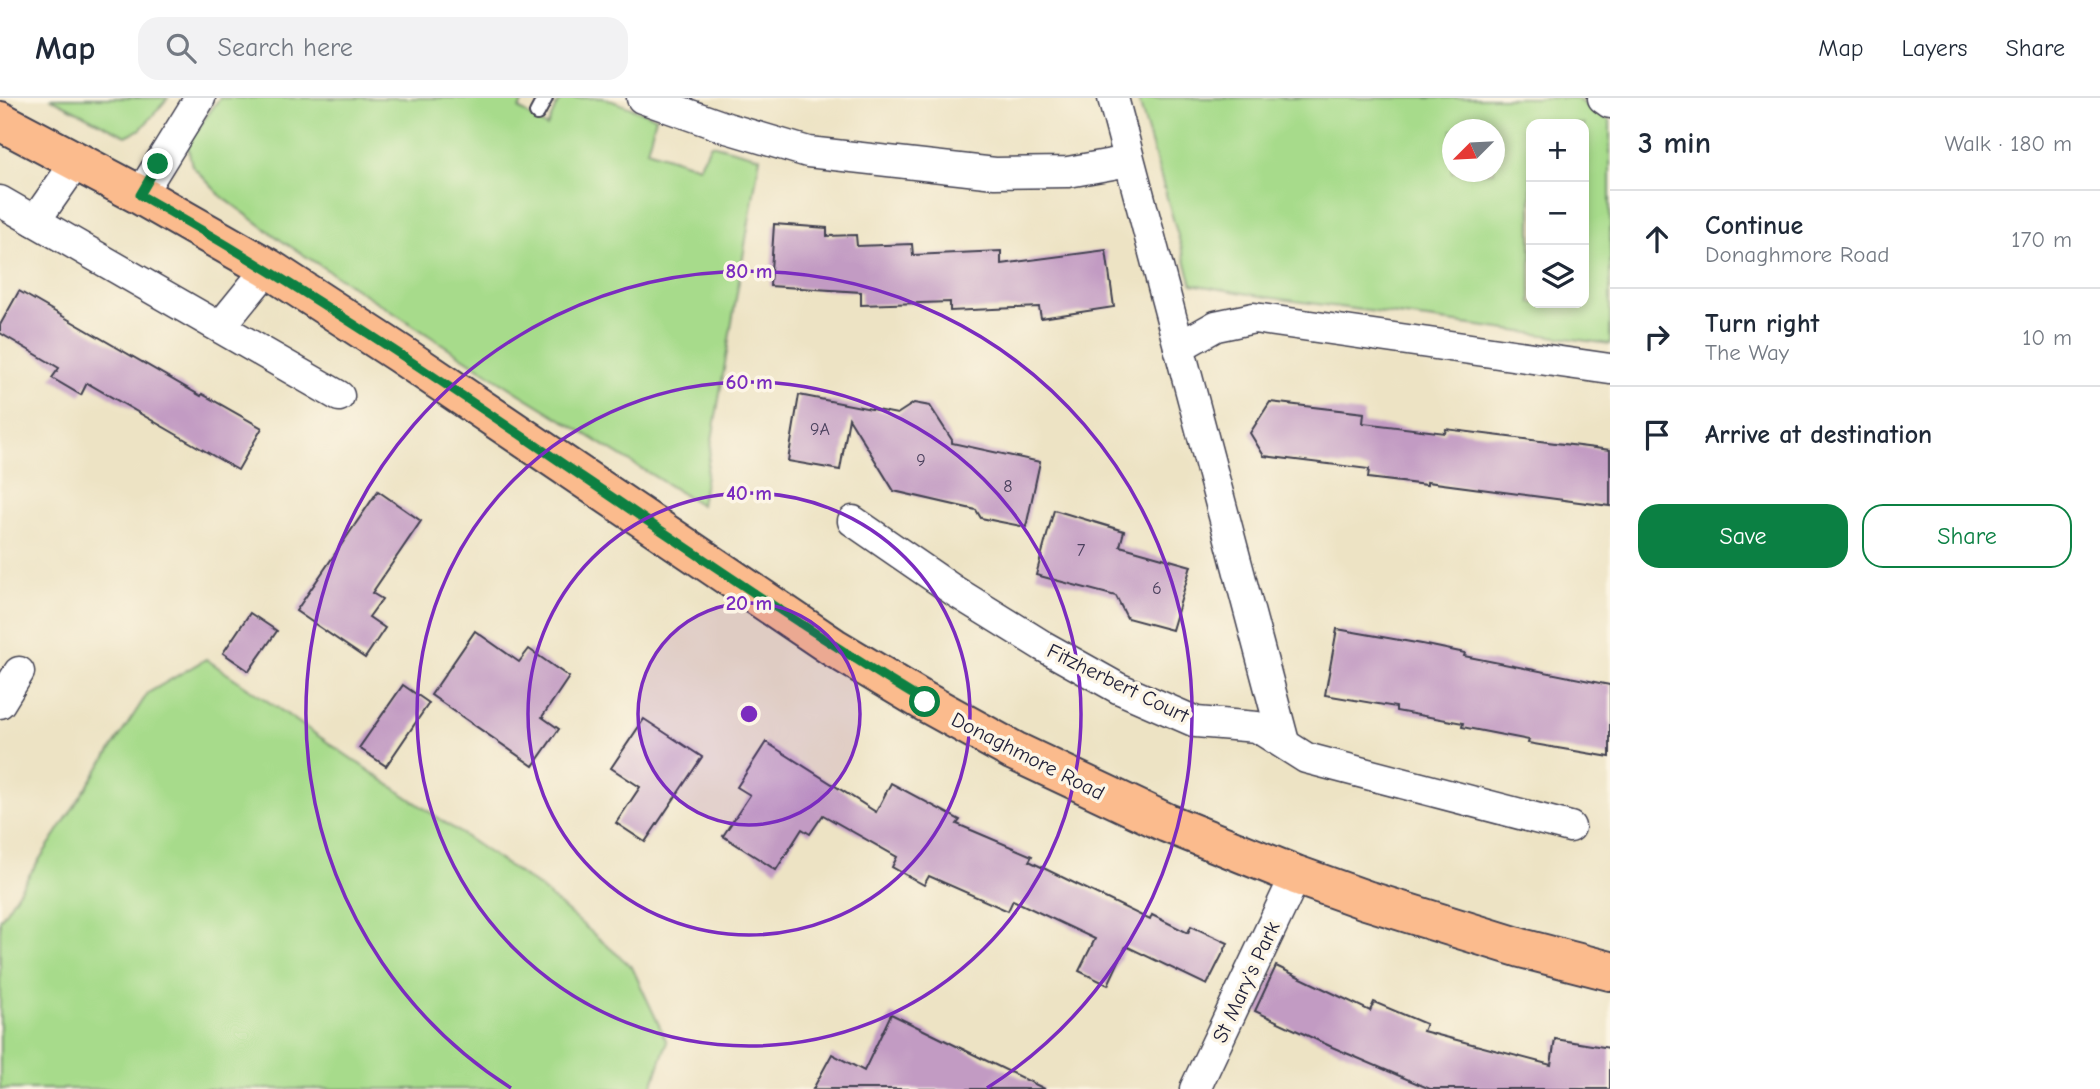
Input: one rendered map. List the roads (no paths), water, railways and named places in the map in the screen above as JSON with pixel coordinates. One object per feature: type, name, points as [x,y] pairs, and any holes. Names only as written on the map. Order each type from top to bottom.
[{"type":"main road","name":"Donaghmore Road","points":[[0,121],[140,195],[268,268],[833,646],[925,702],[1014,751],[1114,800],[1296,875],[1482,936],[1610,971]]},
{"type":"street","points":[[140,195],[200,98]]},
{"type":"street","points":[[642,98],[727,128],[808,152],[995,173],[1068,172],[1129,161]]},
{"type":"street","points":[[1113,98],[1284,742]]},
{"type":"street","points":[[1603,98],[1610,103]]},
{"type":"street","points":[[35,221],[77,161]]},
{"type":"street","points":[[0,201],[339,396]]},
{"type":"street","points":[[220,327],[268,268]]},
{"type":"street","points":[[1178,347],[1216,326],[1254,318],[1610,369]]},
{"type":"street","name":"Fitzherbert Court","points":[[853,521],[956,592],[1043,646],[1118,688],[1196,722],[1257,727],[1306,758],[1570,827]]},
{"type":"street","points":[[0,703],[19,672]]},
{"type":"street","name":"St Mary's Park","points":[[1195,1089],[1296,875]]},
{"type":"lane","points":[[537,113],[545,98]]}]
